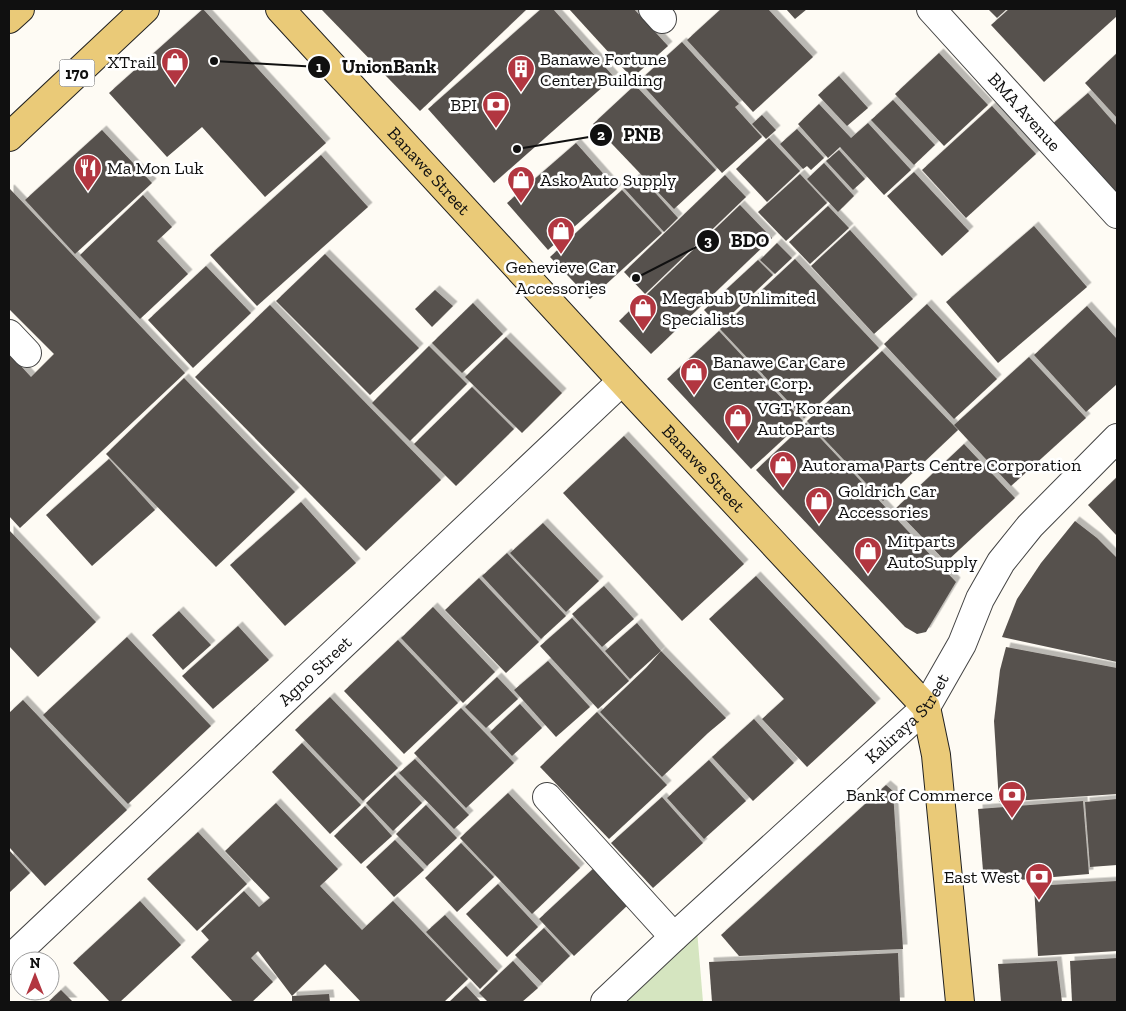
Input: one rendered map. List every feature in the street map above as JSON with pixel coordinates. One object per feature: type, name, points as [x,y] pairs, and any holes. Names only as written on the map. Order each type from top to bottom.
[{"type":"main road","points":[[9,19],[20,9]]},
{"type":"main road","name":"170","points":[[9,137],[145,9]]},
{"type":"main road","name":"Banawe Street","points":[[280,9],[622,381],[926,707]]},
{"type":"main road","points":[[926,707],[936,754],[960,1002]]},
{"type":"street","name":"BMA Avenue","points":[[931,9],[1117,214]]},
{"type":"street","name":"Agno Street","points":[[9,960],[622,381]]},
{"type":"street","name":"Kaliraya Street","points":[[605,1002],[926,707],[962,644],[980,598],[1001,562],[1030,526],[1117,438]]},
{"type":"street","points":[[547,797],[674,937]]},
{"type":"green space","points":[[697,930],[703,1002],[619,1002]]},
{"type":"building","points":[[203,9],[326,143],[265,197],[202,127],[167,157],[109,93]]},
{"type":"building","points":[[321,9],[527,9],[420,111]]},
{"type":"building","name":"Banawe Fortune Center Building","points":[[541,9],[553,9],[614,77],[494,183],[428,109]]},
{"type":"building","points":[[569,9],[634,9],[668,46],[632,78]]},
{"type":"building","points":[[721,9],[768,9],[813,57],[753,112],[687,40]]},
{"type":"building","points":[[786,9],[807,9],[795,19]]},
{"type":"building","points":[[988,9],[1007,9],[997,18]]},
{"type":"building","points":[[1009,9],[1117,9],[1117,16],[1044,82],[991,25]]},
{"type":"building","points":[[682,42],[739,104],[735,107],[762,137],[722,173],[639,81]]},
{"type":"building","points":[[939,53],[988,105],[944,146],[895,94]]},
{"type":"building","points":[[1117,53],[1117,118],[1085,83]]},
{"type":"building","points":[[839,76],[868,108],[847,126],[818,95]]},
{"type":"building","points":[[635,85],[716,170],[674,209],[593,124]]},
{"type":"building","points":[[1088,93],[1117,126],[1117,193],[1112,197],[1050,126]]},
{"type":"building","points":[[893,100],[935,145],[914,165],[871,120]]},
{"type":"building","points":[[819,104],[851,138],[868,123],[911,170],[884,195],[840,147],[828,158],[798,124]]},
{"type":"building","points":[[992,106],[1036,154],[966,218],[922,170]]},
{"type":"building","points":[[762,115],[776,130],[766,139],[752,124]]},
{"type":"building","points":[[797,129],[824,158],[811,170],[807,166],[803,169],[780,144]]},
{"type":"building","name":"Ma Mon Luk","points":[[102,130],[152,183],[75,254],[25,200]]},
{"type":"building","points":[[769,138],[800,171],[767,202],[736,169]]},
{"type":"building","points":[[576,143],[617,189],[548,250],[507,203]]},
{"type":"building","points":[[839,150],[865,179],[853,190],[826,161]]},
{"type":"building","points":[[321,155],[368,207],[257,306],[210,255]]},
{"type":"building","points":[[824,163],[854,196],[838,212],[807,179]]},
{"type":"building","points":[[914,172],[969,231],[942,256],[887,196]]},
{"type":"building","points":[[800,174],[827,203],[786,241],[758,212]]},
{"type":"building","points":[[639,175],[678,218],[664,232],[624,188]]},
{"type":"building","points":[[725,175],[746,197],[645,294],[624,272]]},
{"type":"building","points":[[10,189],[185,373],[20,528],[9,516],[9,353],[31,377],[54,354],[9,309]]},
{"type":"building","points":[[622,190],[662,233],[590,299],[550,257]]},
{"type":"building","points":[[143,195],[172,227],[157,241],[188,274],[140,319],[80,255]]},
{"type":"building","points":[[740,205],[772,238],[651,354],[619,321]]},
{"type":"building","points":[[828,206],[849,228],[810,264],[789,242]]},
{"type":"building","points":[[1034,226],[1087,287],[998,363],[946,302]]},
{"type":"building","points":[[850,230],[913,299],[874,334],[811,266]]},
{"type":"building","points":[[777,243],[792,258],[775,274],[760,260]]},
{"type":"building","points":[[325,254],[419,348],[370,395],[276,301]]},
{"type":"building","points":[[795,259],[879,348],[804,418],[720,329]]},
{"type":"building","points":[[758,260],[773,275],[719,326],[704,310]]},
{"type":"building","points":[[206,266],[251,313],[193,368],[148,320]]},
{"type":"building","points":[[435,290],[453,306],[432,327],[415,309]]},
{"type":"building","points":[[473,303],[503,334],[462,373],[432,343]]},
{"type":"building","points":[[927,304],[997,379],[954,419],[884,344]]},
{"type":"building","points":[[270,305],[441,480],[366,551],[195,377]]},
{"type":"building","points":[[1087,306],[1117,339],[1117,384],[1086,412],[1034,355]]},
{"type":"building","points":[[719,331],[803,421],[751,469],[667,379]]},
{"type":"building","points":[[506,337],[562,393],[522,433],[465,377]]},
{"type":"building","points":[[429,346],[467,384],[410,441],[372,403]]},
{"type":"building","points":[[882,351],[958,430],[883,501],[807,421]]},
{"type":"building","points":[[1029,357],[1086,418],[1011,486],[954,425]]},
{"type":"building","points":[[184,378],[295,492],[216,567],[106,454]]},
{"type":"building","points":[[472,387],[514,429],[456,486],[414,444]]},
{"type":"building","points":[[806,423],[956,582],[926,632],[917,634],[905,627],[756,470]]},
{"type":"building","points":[[624,436],[744,564],[682,621],[563,493]]},
{"type":"building","points":[[964,444],[1015,498],[946,562],[895,509]]},
{"type":"building","points":[[109,459],[155,510],[92,566],[46,515]]},
{"type":"building","points":[[1117,477],[1117,536],[1088,505]]},
{"type":"building","points":[[301,502],[356,563],[285,626],[230,565]]},
{"type":"building","points":[[1075,521],[1097,538],[1117,558],[1117,662],[1002,637],[1017,599],[1041,563]]},
{"type":"building","points":[[543,523],[599,581],[566,612],[510,553]]},
{"type":"building","points":[[9,530],[96,622],[38,677],[9,646]]},
{"type":"building","points":[[507,553],[566,616],[541,639],[482,576]]},
{"type":"building","points":[[756,576],[876,703],[807,767],[762,719],[784,699],[709,619]]},
{"type":"building","points":[[479,578],[539,642],[506,673],[445,610]]},
{"type":"building","points":[[604,586],[634,619],[602,647],[572,614]]},
{"type":"building","points":[[433,607],[495,672],[463,703],[401,638]]},
{"type":"building","points":[[179,611],[211,645],[183,670],[152,635]]},
{"type":"building","points":[[572,618],[629,681],[598,709],[540,646]]},
{"type":"building","points":[[637,623],[661,651],[630,679],[605,651]]},
{"type":"building","points":[[238,626],[269,660],[213,709],[182,676]]},
{"type":"building","points":[[127,637],[211,726],[128,804],[43,715]]},
{"type":"building","points":[[398,640],[458,703],[404,754],[344,691]]},
{"type":"building","points":[[1006,647],[1117,668],[1117,794],[999,802],[994,721],[1000,670]]},
{"type":"building","points":[[661,651],[726,718],[662,777],[600,712]]},
{"type":"building","points":[[548,661],[590,707],[556,737],[514,690]]},
{"type":"building","points":[[497,677],[518,699],[486,728],[465,707]]},
{"type":"building","points":[[330,697],[398,768],[363,801],[295,730]]},
{"type":"building","points":[[23,700],[127,810],[45,886],[9,847],[9,713]]},
{"type":"building","points":[[520,704],[542,728],[512,756],[490,732]]},
{"type":"building","points":[[461,708],[514,763],[466,808],[414,753]]},
{"type":"building","points":[[597,712],[667,785],[609,839],[540,767]]},
{"type":"building","points":[[754,719],[794,763],[753,801],[712,757]]},
{"type":"building","points":[[302,743],[361,805],[330,834],[272,772]]},
{"type":"building","points":[[415,759],[469,815],[454,829],[399,773]]},
{"type":"building","points":[[709,760],[746,801],[704,839],[667,798]]},
{"type":"building","points":[[395,775],[422,803],[393,831],[366,803]]},
{"type":"building","points":[[886,785],[893,791],[903,949],[739,956],[721,935]]},
{"type":"building","points":[[508,793],[580,868],[532,914],[460,838]]},
{"type":"building","points":[[662,797],[703,843],[653,888],[611,843]]},
{"type":"building","points":[[1117,799],[1117,865],[1090,867],[1085,802]]},
{"type":"building","points":[[1083,801],[1089,874],[984,883],[978,809]]},
{"type":"building","points":[[276,803],[338,869],[320,886],[362,930],[393,901],[468,979],[444,1002],[361,1002],[325,964],[292,996],[258,951],[251,958],[273,982],[252,1002],[233,1002],[191,957],[209,940],[201,931],[244,891],[259,907],[270,898],[225,851]]},
{"type":"building","points":[[426,805],[457,838],[427,866],[396,834]]},
{"type":"building","points":[[365,806],[392,836],[361,864],[334,836]]},
{"type":"building","points":[[198,832],[247,884],[197,931],[147,879]]},
{"type":"building","points":[[395,840],[424,870],[394,897],[366,867]]},
{"type":"building","points":[[461,843],[494,877],[457,912],[425,878]]},
{"type":"building","points":[[9,850],[30,873],[9,893]]},
{"type":"building","points":[[595,867],[630,903],[574,956],[539,919]]},
{"type":"building","points":[[1117,881],[1117,951],[1038,956],[1034,886]]},
{"type":"building","points":[[498,884],[538,927],[507,957],[466,914]]},
{"type":"building","points":[[140,901],[181,945],[120,1002],[110,1002],[73,963]]},
{"type":"building","points":[[445,915],[498,971],[480,989],[426,932]]},
{"type":"building","points":[[544,928],[570,956],[542,983],[515,955]]},
{"type":"building","points":[[898,953],[900,1002],[712,1002],[709,962]]},
{"type":"building","points":[[1117,958],[1117,1002],[1072,1002],[1070,961]]},
{"type":"building","points":[[513,961],[538,988],[522,1002],[488,1002],[479,993]]},
{"type":"building","points":[[1057,961],[1062,1002],[1001,1002],[998,964]]},
{"type":"building","points":[[466,986],[481,1002],[449,1002]]},
{"type":"building","points":[[60,991],[73,1002],[48,1002],[60,1001]]},
{"type":"building","points":[[329,994],[330,1002],[292,1002],[292,996]]},
{"type":"place","name":"UnionBank","points":[[214,61]]},
{"type":"place","name":"XTrail","points":[[175,86]]},
{"type":"place","name":"Banawe Fortune Center Building","points":[[521,93]]},
{"type":"place","name":"BPI","points":[[496,129]]},
{"type":"place","name":"PNB","points":[[517,149]]},
{"type":"place","name":"Ma Mon Luk","points":[[88,192]]},
{"type":"place","name":"Asko Auto Supply","points":[[521,204]]},
{"type":"place","name":"Genevieve Car Accessories","points":[[561,255]]},
{"type":"place","name":"BDO","points":[[636,278]]},
{"type":"place","name":"Megabub Unlimited Specialists","points":[[643,332]]},
{"type":"place","name":"Banawe Car Care Center Corp.","points":[[694,396]]},
{"type":"place","name":"VGT Korean AutoParts","points":[[738,442]]},
{"type":"place","name":"Autorama Parts Centre Corporation","points":[[783,489]]},
{"type":"place","name":"Goldrich Car Accessories","points":[[819,525]]},
{"type":"place","name":"Mitparts AutoSupply","points":[[868,575]]},
{"type":"place","name":"Bank of Commerce","points":[[1012,819]]},
{"type":"place","name":"East West","points":[[1039,901]]}]
